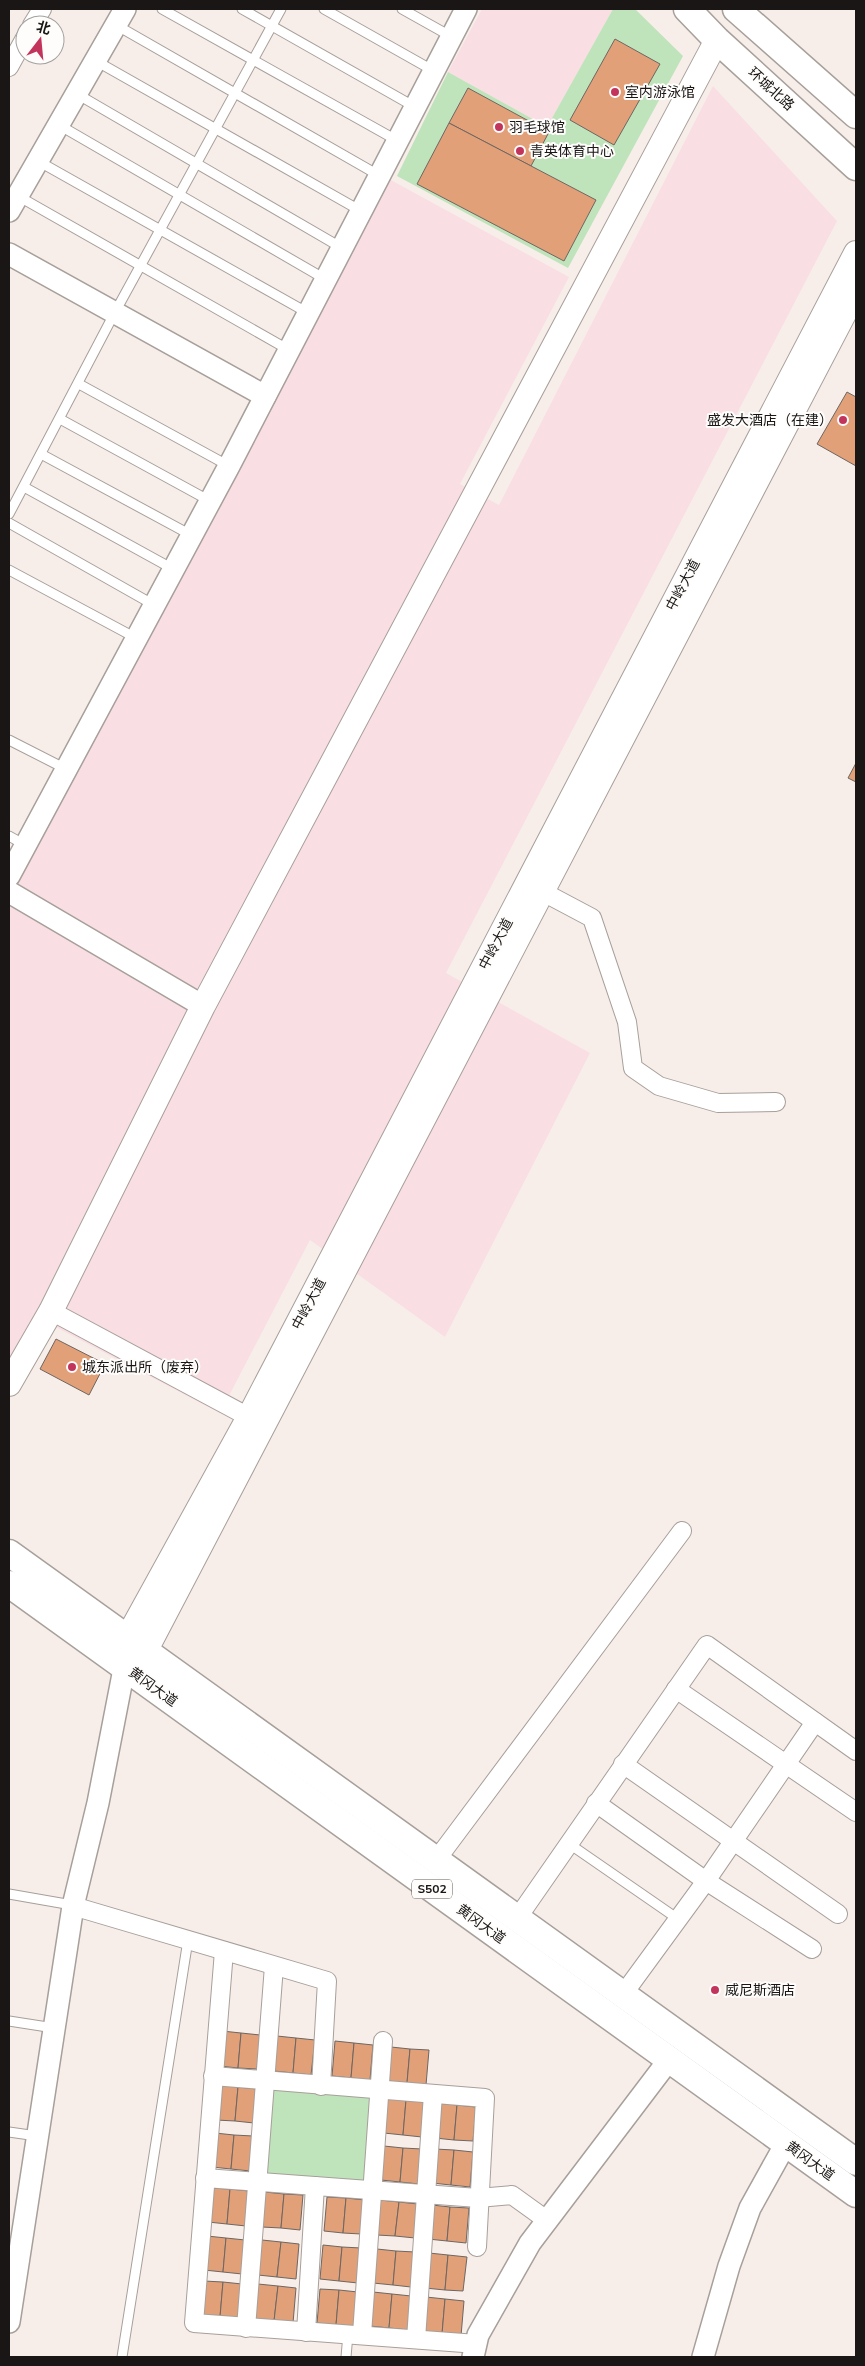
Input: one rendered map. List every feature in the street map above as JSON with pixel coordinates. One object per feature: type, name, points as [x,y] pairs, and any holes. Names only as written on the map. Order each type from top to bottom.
[{"type":"main road","name":"环城北路","points":[[687,9],[856,167]]},
{"type":"main road","points":[[739,10],[856,115]]},
{"type":"main road","points":[[9,1384],[51,1311],[203,1006],[718,40]]},
{"type":"main road","name":"中岭大道","points":[[256,1422],[856,253]]},
{"type":"main road","name":"中岭大道","points":[[139,1639],[543,892],[854,300]]},
{"type":"main road","name":"黄冈大道","points":[[9,1553],[856,2162]]},
{"type":"main road","name":"黄冈大道","points":[[9,1584],[856,2194]]},
{"type":"street","points":[[9,876],[17,841],[66,769],[229,466],[466,9]]},
{"type":"street","points":[[13,204],[121,17]]},
{"type":"street","points":[[9,254],[114,314],[265,396]]},
{"type":"street","points":[[9,892],[203,1006]]},
{"type":"street","points":[[543,892],[592,918],[627,1022],[633,1068],[659,1086],[718,1103],[776,1102]]},
{"type":"street","points":[[51,1311],[256,1422]]},
{"type":"street","points":[[443,1850],[682,1531]]},
{"type":"street","points":[[523,1910],[707,1645],[856,1750]]},
{"type":"street","points":[[9,2322],[73,1906],[98,1803],[124,1669]]},
{"type":"street","points":[[676,1689],[856,1812]]},
{"type":"street","points":[[627,1989],[706,1881],[815,1722]]},
{"type":"street","points":[[623,1764],[838,1914]]},
{"type":"street","points":[[596,1803],[706,1881],[812,1949]]},
{"type":"street","points":[[73,1906],[328,1981],[321,2086]]},
{"type":"street","points":[[224,1951],[194,2323],[416,2339],[475,2351],[478,2335],[530,2243],[662,2068]]},
{"type":"street","points":[[246,2328],[274,1966]]},
{"type":"street","points":[[355,2334],[372,2190],[383,2041]]},
{"type":"street","points":[[213,2076],[485,2098],[478,2198],[477,2247]]},
{"type":"street","points":[[416,2339],[432,2094]]},
{"type":"street","points":[[702,2357],[729,2266],[750,2208],[785,2145]]},
{"type":"street","points":[[205,2178],[478,2198],[512,2195],[548,2221]]},
{"type":"street","points":[[306,2332],[315,2186]]},
{"type":"lane","points":[[162,9],[398,141]]},
{"type":"lane","points":[[242,9],[415,107]]},
{"type":"lane","points":[[9,514],[79,384],[114,314],[281,9]]},
{"type":"lane","points":[[324,9],[434,71]]},
{"type":"lane","points":[[402,9],[452,37]]},
{"type":"lane","points":[[121,17],[235,93],[380,176]]},
{"type":"lane","points":[[96,60],[361,211]]},
{"type":"lane","points":[[76,94],[342,248]]},
{"type":"lane","points":[[58,125],[325,280]]},
{"type":"lane","points":[[38,161],[308,313]]},
{"type":"lane","points":[[13,204],[141,266],[289,350]]},
{"type":"lane","points":[[79,384],[229,466]]},
{"type":"lane","points":[[60,419],[210,501]]},
{"type":"lane","points":[[41,454],[191,535]]},
{"type":"lane","points":[[24,487],[173,569]]},
{"type":"lane","points":[[9,523],[154,604]]},
{"type":"lane","points":[[9,570],[136,638]]},
{"type":"lane","points":[[9,740],[66,769]]},
{"type":"lane","points":[[568,1843],[678,1919]]},
{"type":"lane","points":[[9,1894],[73,1906]]},
{"type":"lane","points":[[122,2357],[188,1940]]},
{"type":"lane","points":[[9,2021],[54,2028]]},
{"type":"lane","points":[[9,2132],[38,2136]]},
{"type":"lane","points":[[346,2357],[355,2334]]},
{"type":"shaded area","points":[[482,9],[613,9],[547,127],[448,72]]},
{"type":"shaded area","points":[[713,86],[837,221],[446,973],[590,1053],[445,1337],[310,1240],[220,1413],[46,1322],[9,1384],[9,876],[389,179],[569,277],[460,484],[499,505]]},
{"type":"green space","name":"青英体育中心","points":[[613,9],[635,9],[683,56],[568,268],[397,176],[448,72],[547,127]]},
{"type":"green space","points":[[264,2081],[379,2090],[373,2190],[258,2182]]},
{"type":"building","name":"室内游泳馆","points":[[615,39],[660,64],[614,145],[570,120]]},
{"type":"building","name":"羽毛球馆","points":[[468,88],[549,132],[531,166],[449,123]]},
{"type":"building","points":[[449,123],[596,200],[564,261],[417,184]]},
{"type":"building","name":"盛发大酒店（在建）","points":[[847,392],[856,397],[856,466],[817,444]]},
{"type":"building","points":[[856,763],[856,782],[848,778]]},
{"type":"building","name":"城东派出所（废弃）","points":[[56,1339],[105,1364],[89,1395],[40,1369]]},
{"type":"building","points":[[222,2031],[241,2033],[238,2068],[219,2066]]},
{"type":"building","points":[[241,2033],[260,2035],[257,2069],[238,2068]]},
{"type":"building","points":[[277,2036],[296,2038],[293,2073],[274,2071]]},
{"type":"building","points":[[296,2038],[315,2040],[311,2075],[293,2073]]},
{"type":"building","points":[[335,2041],[354,2043],[351,2078],[332,2076]]},
{"type":"building","points":[[354,2043],[373,2045],[370,2080],[351,2078]]},
{"type":"building","points":[[391,2047],[410,2049],[407,2083],[388,2081]]},
{"type":"building","points":[[410,2049],[429,2050],[426,2085],[407,2083]]},
{"type":"building","points":[[219,2085],[238,2087],[235,2121],[216,2120]]},
{"type":"building","points":[[238,2087],[257,2089],[254,2123],[235,2121]]},
{"type":"building","points":[[387,2098],[406,2100],[403,2135],[384,2133]]},
{"type":"building","points":[[406,2100],[425,2102],[422,2137],[403,2135]]},
{"type":"building","points":[[438,2103],[457,2105],[454,2140],[435,2138]]},
{"type":"building","points":[[457,2105],[476,2107],[473,2141],[454,2140]]},
{"type":"building","points":[[215,2133],[234,2135],[231,2169],[212,2167]]},
{"type":"building","points":[[234,2135],[253,2136],[250,2171],[231,2169]]},
{"type":"building","points":[[384,2146],[403,2148],[400,2182],[381,2180]]},
{"type":"building","points":[[403,2148],[422,2149],[419,2184],[400,2182]]},
{"type":"building","points":[[435,2149],[454,2150],[451,2185],[432,2183]]},
{"type":"building","points":[[454,2150],[473,2152],[470,2187],[451,2185]]},
{"type":"building","points":[[211,2188],[230,2189],[227,2224],[208,2222]]},
{"type":"building","points":[[230,2189],[249,2191],[246,2226],[227,2224]]},
{"type":"building","points":[[265,2192],[284,2194],[281,2228],[262,2227]]},
{"type":"building","points":[[284,2194],[303,2195],[300,2230],[281,2228]]},
{"type":"building","points":[[327,2197],[346,2198],[343,2233],[324,2231]]},
{"type":"building","points":[[346,2198],[365,2200],[361,2234],[343,2233]]},
{"type":"building","points":[[380,2200],[399,2202],[395,2236],[377,2235]]},
{"type":"building","points":[[399,2202],[418,2204],[415,2238],[395,2236]]},
{"type":"building","points":[[432,2205],[450,2207],[447,2241],[428,2239]]},
{"type":"building","points":[[450,2207],[469,2208],[466,2243],[447,2241]]},
{"type":"building","points":[[207,2236],[226,2238],[223,2272],[204,2270]]},
{"type":"building","points":[[226,2238],[245,2240],[242,2274],[223,2272]]},
{"type":"building","points":[[262,2240],[281,2242],[277,2277],[258,2275]]},
{"type":"building","points":[[281,2242],[299,2244],[296,2279],[277,2277]]},
{"type":"building","points":[[323,2245],[342,2247],[339,2281],[320,2279]]},
{"type":"building","points":[[342,2247],[361,2248],[358,2283],[339,2281]]},
{"type":"building","points":[[377,2249],[396,2251],[393,2285],[373,2283]]},
{"type":"building","points":[[396,2251],[415,2252],[411,2287],[393,2285]]},
{"type":"building","points":[[429,2253],[448,2255],[445,2290],[425,2288]]},
{"type":"building","points":[[448,2255],[467,2257],[463,2291],[445,2290]]},
{"type":"building","points":[[204,2281],[223,2282],[220,2317],[201,2315]]},
{"type":"building","points":[[223,2282],[242,2284],[239,2319],[220,2317]]},
{"type":"building","points":[[258,2284],[278,2286],[274,2321],[255,2319]]},
{"type":"building","points":[[278,2286],[296,2288],[293,2323],[274,2321]]},
{"type":"building","points":[[320,2289],[339,2290],[336,2325],[317,2323]]},
{"type":"building","points":[[339,2290],[358,2292],[355,2326],[336,2325]]},
{"type":"building","points":[[373,2292],[392,2294],[389,2328],[370,2326]]},
{"type":"building","points":[[392,2294],[411,2296],[408,2330],[389,2328]]},
{"type":"building","points":[[426,2297],[445,2299],[442,2334],[423,2332]]},
{"type":"building","points":[[445,2299],[464,2301],[461,2336],[442,2334]]},
{"type":"place","name":"室内游泳馆","points":[[615,92]]},
{"type":"place","name":"羽毛球馆","points":[[499,127]]},
{"type":"place","name":"青英体育中心","points":[[520,151]]},
{"type":"place","name":"盛发大酒店（在建）","points":[[843,420]]},
{"type":"place","name":"城东派出所（废弃）","points":[[72,1367]]},
{"type":"place","name":"威尼斯酒店","points":[[715,1990]]}]
